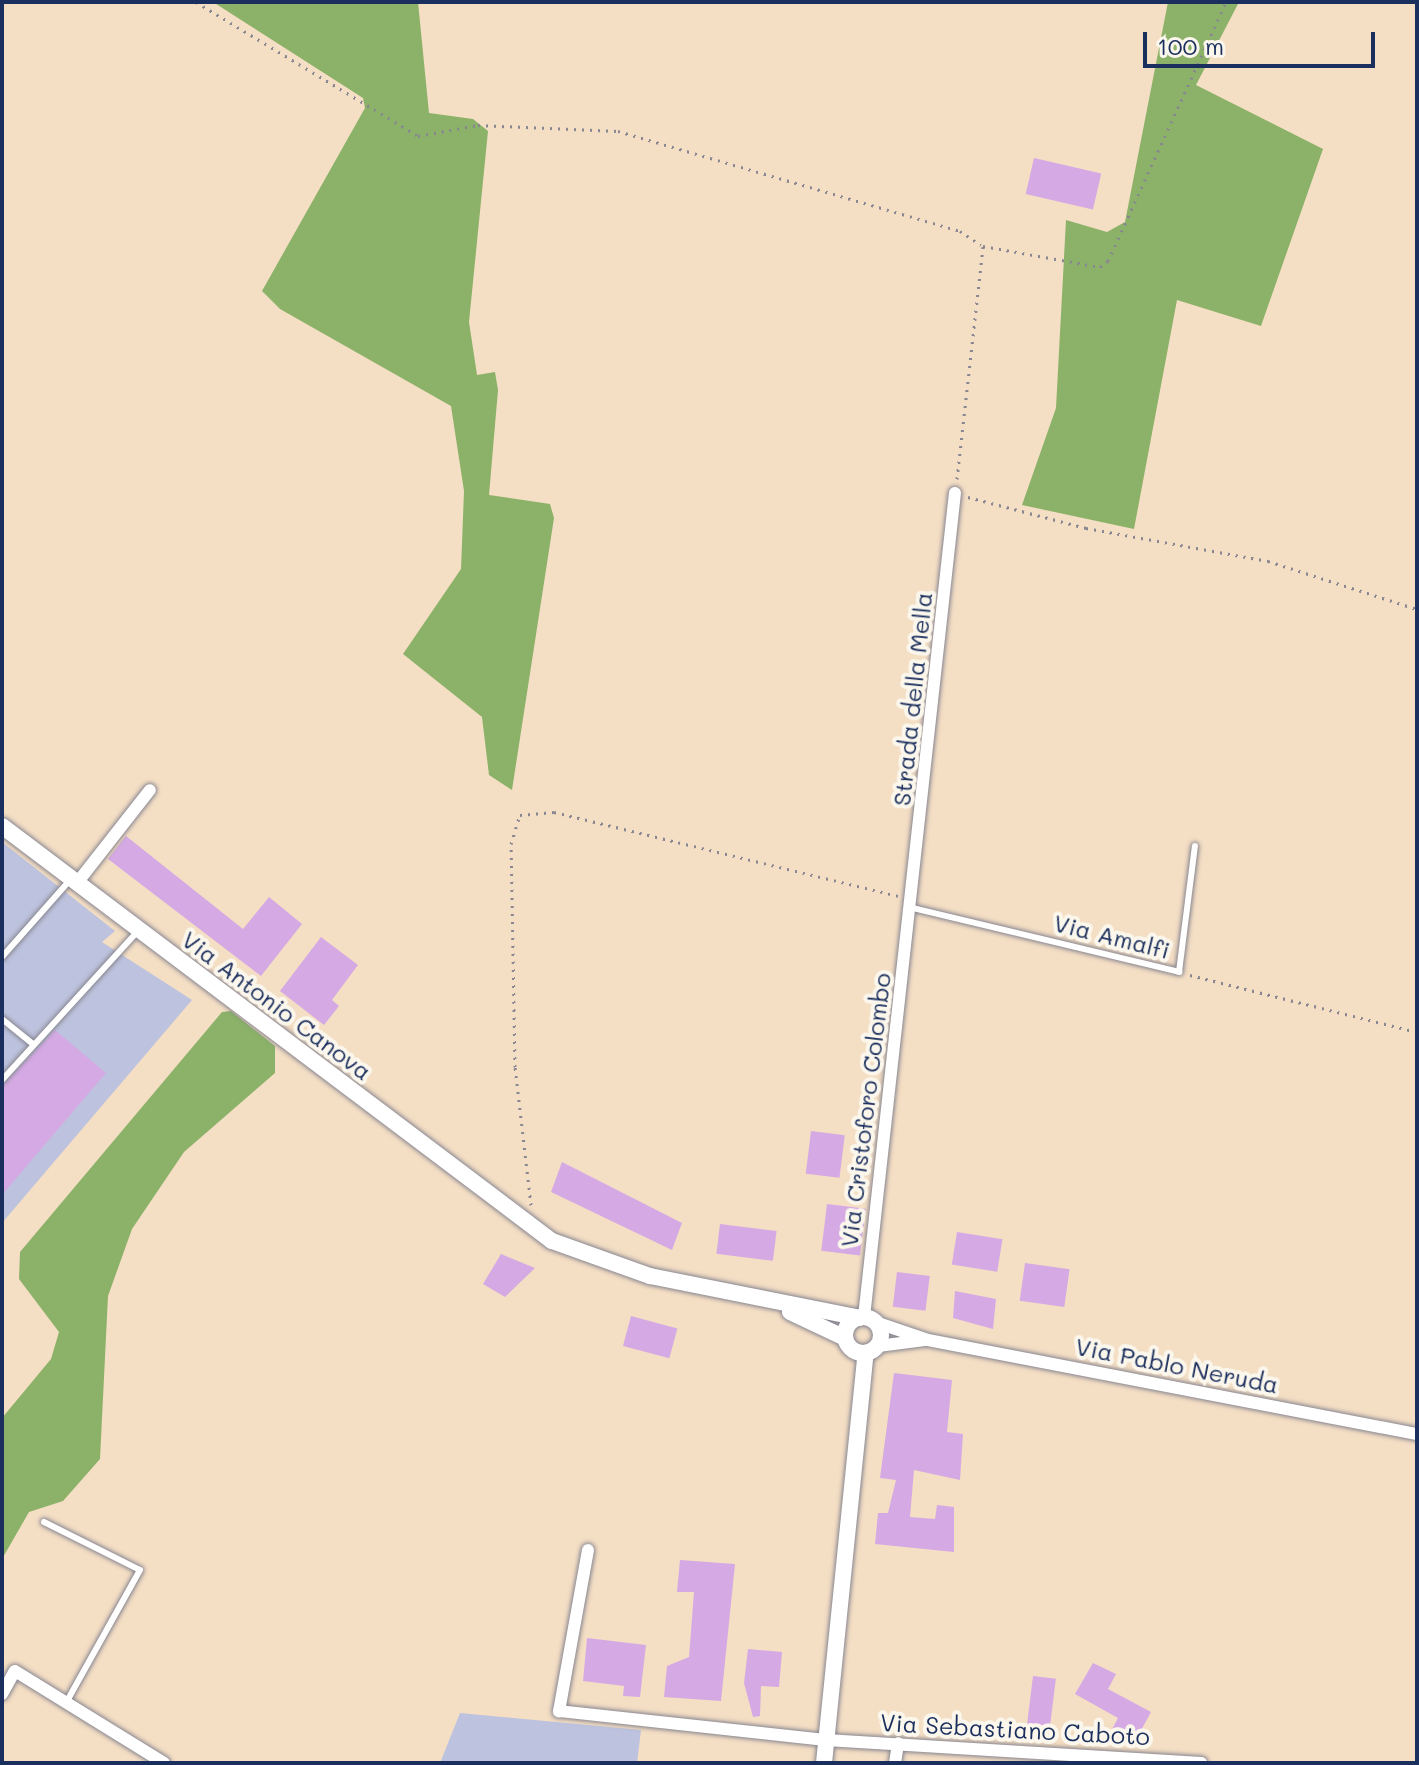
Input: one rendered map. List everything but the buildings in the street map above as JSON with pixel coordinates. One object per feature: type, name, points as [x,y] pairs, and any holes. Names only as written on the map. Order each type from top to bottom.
[{"type":"street","name":"Strada della Mella","points":[[913,904],[955,493]]},
{"type":"street","points":[[75,880],[150,790]]},
{"type":"street","name":"Via Antonio Canova","points":[[2,826],[530,1228],[614,1267],[770,1303]]},
{"type":"street","name":"Via Cristoforo Colombo","points":[[866,1319],[913,904]]},
{"type":"street","points":[[770,1303],[866,1319]]},
{"type":"street","points":[[770,1303],[860,1346]]},
{"type":"street","points":[[824,1763],[860,1396],[860,1346],[866,1319]]},
{"type":"street","points":[[860,1346],[866,1319]]},
{"type":"street","name":"Via Pablo Neruda","points":[[866,1319],[928,1340],[1417,1434]]},
{"type":"street","name":"Via Pablo Neruda","points":[[860,1346],[928,1340]]},
{"type":"street","name":"Via Sebastiano Caboto","points":[[588,1550],[559,1711],[826,1740],[898,1743],[1051,1757],[1201,1763]]},
{"type":"street","points":[[2,1694],[15,1671],[164,1763]]},
{"type":"street","points":[[895,1763],[898,1743]]},
{"type":"lane","name":"Via Amalfi","points":[[913,904],[1179,972],[1195,846]]},
{"type":"lane","points":[[2,957],[75,880]]},
{"type":"lane","points":[[2,1080],[139,930]]},
{"type":"lane","points":[[2,1019],[33,1044]]},
{"type":"lane","points":[[44,1522],[140,1570],[66,1703]]},
{"type":"path","points":[[196,2],[418,136],[478,125],[618,131],[960,231],[983,246],[1100,267],[1108,261],[1226,2]]},
{"type":"path","points":[[983,246],[955,493],[1086,528],[1268,561],[1417,609]]},
{"type":"path","points":[[530,1228],[515,1067],[511,844],[520,815],[554,812],[913,904]]},
{"type":"path","points":[[1179,972],[1417,1032]]},
{"type":"shaded area","points":[[2,842],[115,931],[102,942],[192,1000],[2,1223]]},
{"type":"shaded area","points":[[460,1713],[641,1730],[637,1763],[440,1763]]},
{"type":"green space","points":[[213,2],[418,2],[429,113],[473,119],[488,131],[469,322],[477,375],[495,372],[498,390],[489,495],[550,504],[554,518],[512,790],[489,775],[482,717],[403,654],[461,569],[464,491],[451,406],[280,309],[262,291],[365,108],[363,98]]},
{"type":"green space","points":[[1168,2],[1239,2],[1196,85],[1323,149],[1261,326],[1177,300],[1134,529],[1022,505],[1056,408],[1066,220],[1107,232],[1125,222]]},
{"type":"green space","points":[[231,1011],[275,1046],[275,1073],[184,1152],[132,1229],[108,1296],[100,1459],[63,1501],[29,1512],[2,1559],[2,1418],[51,1359],[59,1332],[19,1279],[20,1252],[222,1012]]}]
